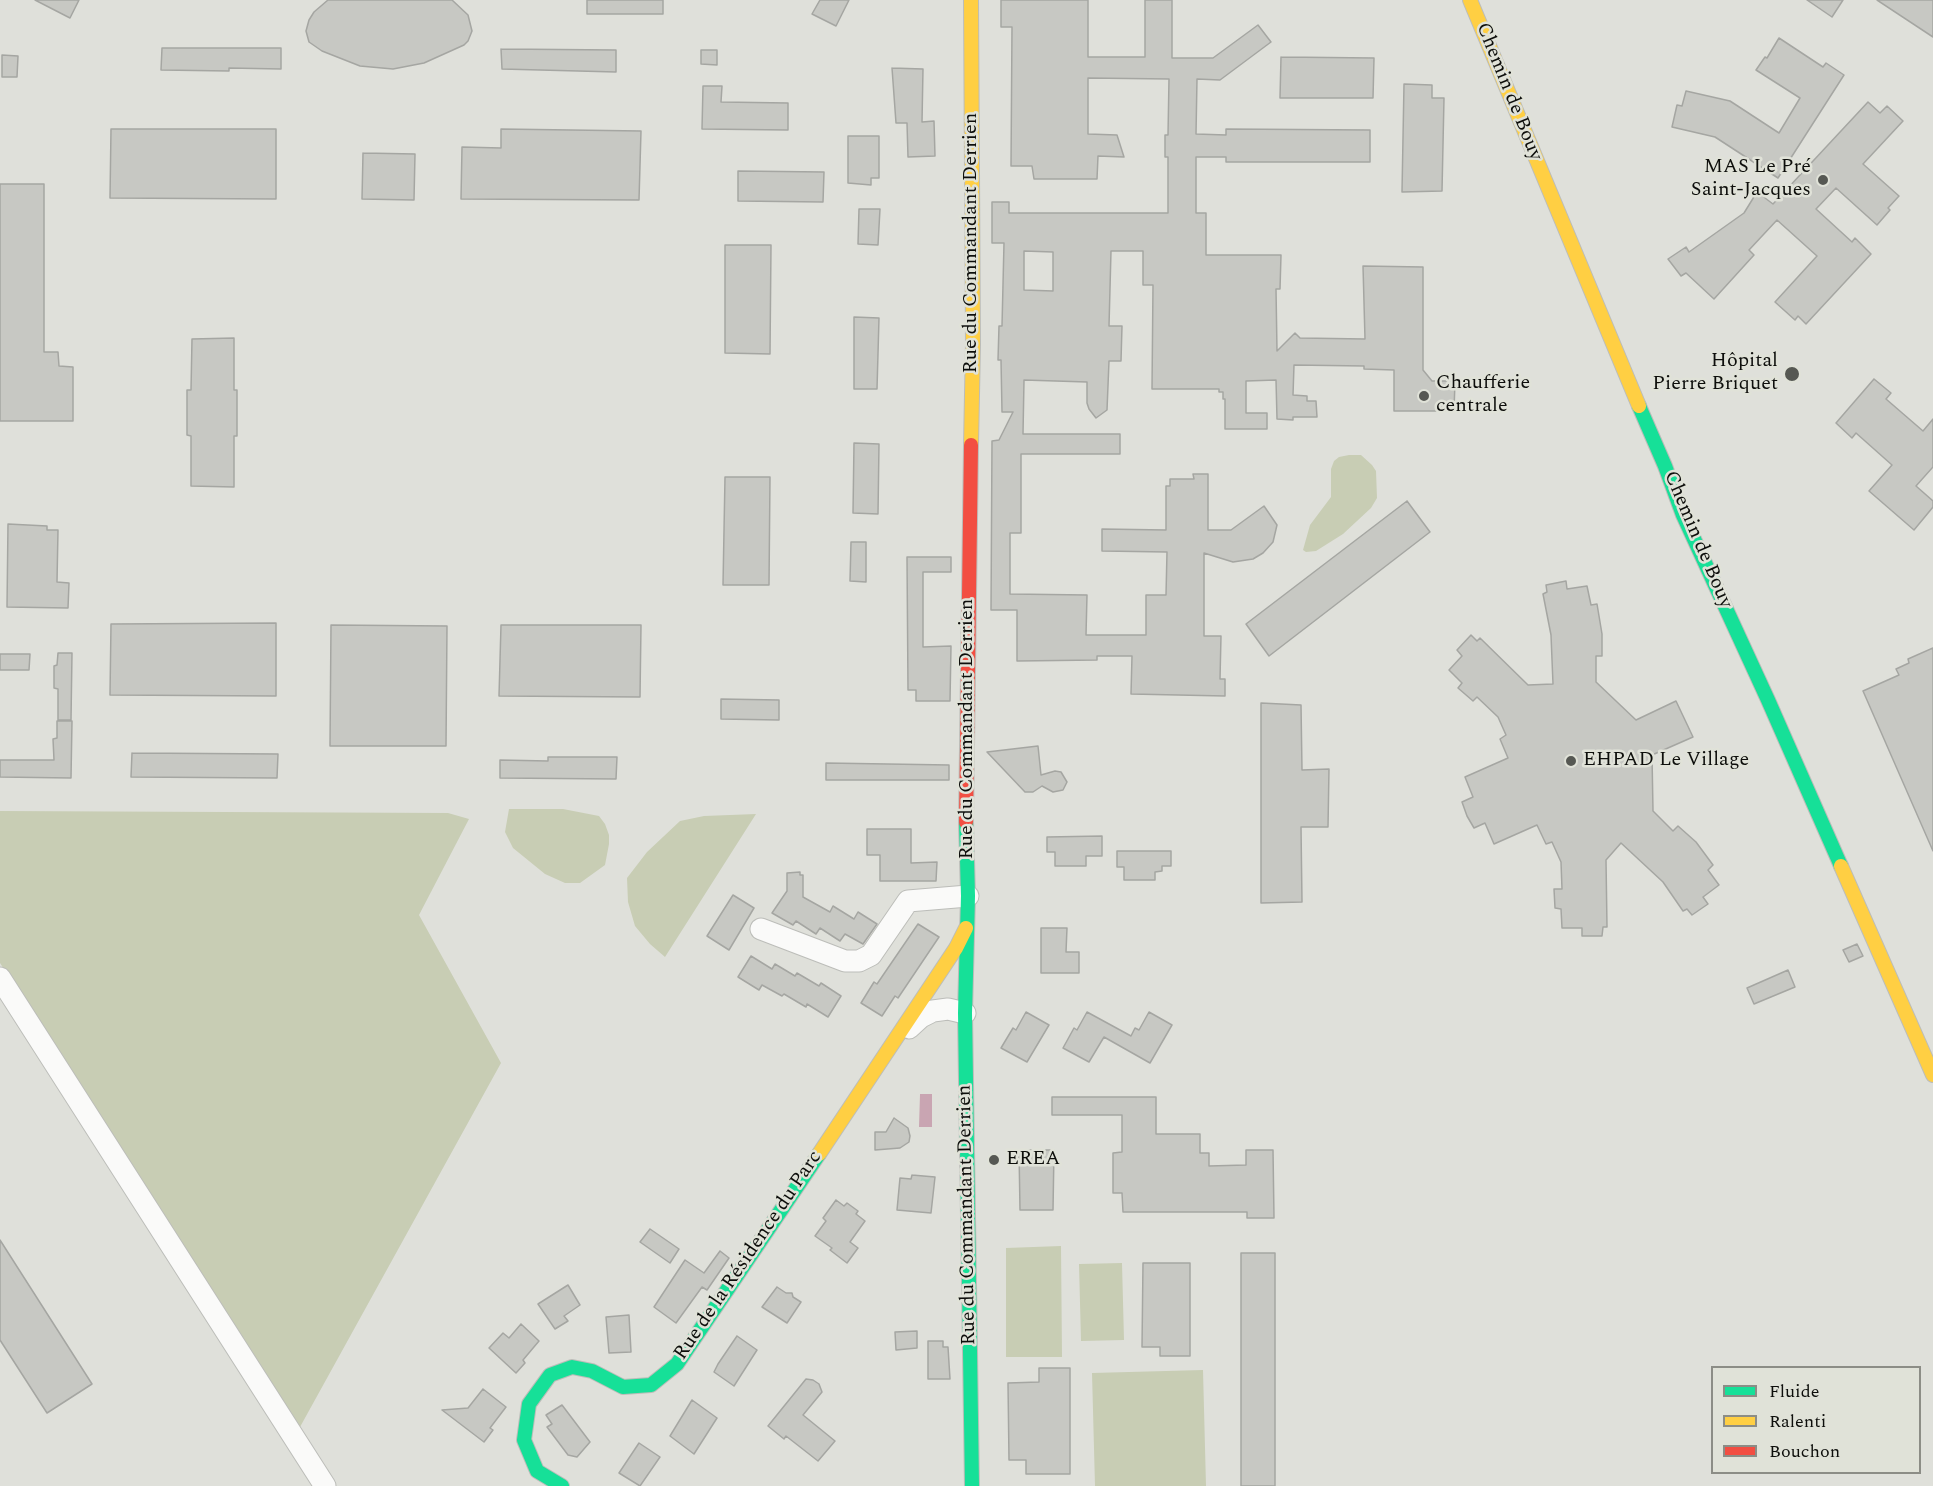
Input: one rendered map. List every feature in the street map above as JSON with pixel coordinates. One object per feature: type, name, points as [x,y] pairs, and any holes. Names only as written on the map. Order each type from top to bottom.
[{"type":"street","name":"Rue du Commandant Derrien","points":[[970,1486],[965,1013],[968,896],[965,805],[973,344],[971,0]]},
{"type":"street","name":"Chemin de Bouy","points":[[1470,0],[1665,466],[1683,515],[1933,1075]]},
{"type":"street","points":[[761,930],[845,961],[859,961],[871,956],[908,901],[968,896]]},
{"type":"street","name":"Rue de la Résidence du Parc","points":[[562,1486],[537,1471],[524,1440],[529,1404],[550,1375],[572,1367],[592,1371],[623,1387],[651,1385],[677,1364],[956,948],[968,920]]},
{"type":"street","points":[[0,978],[326,1486]]},
{"type":"street","name":"Rue de la Résidence du Parc","points":[[895,1041],[926,1014],[948,1009],[965,1013]]},
{"type":"green space","points":[[1361,455],[1376,471],[1377,498],[1371,508],[1343,534],[1316,551],[1306,552],[1303,550],[1310,525],[1331,497],[1331,469],[1334,461],[1339,457]]},
{"type":"green space","points":[[509,809],[563,809],[599,816],[609,835],[605,865],[580,883],[565,883],[545,874],[513,848],[505,832]]},
{"type":"green space","points":[[0,811],[448,813],[469,819],[419,915],[501,1063],[300,1427],[0,963]]},
{"type":"green space","points":[[756,814],[665,957],[635,926],[628,902],[627,878],[647,852],[680,821],[704,816]]},
{"type":"green space","points":[[1061,1246],[1062,1357],[1006,1357],[1006,1248]]},
{"type":"green space","points":[[1122,1263],[1124,1340],[1081,1341],[1079,1264]]},
{"type":"green space","points":[[1203,1370],[1206,1486],[1095,1486],[1092,1373]]},
{"type":"shaded area","points":[[920,1094],[932,1094],[932,1127],[919,1127]]},
{"type":"building","points":[[35,0],[79,0],[70,18]]},
{"type":"building","points":[[328,0],[452,0],[468,15],[472,31],[464,45],[424,63],[393,69],[360,66],[322,51],[309,42],[306,31],[309,20],[314,12]]},
{"type":"building","points":[[587,0],[663,0],[663,14],[587,14]]},
{"type":"building","points":[[820,0],[849,0],[836,26],[812,14]]},
{"type":"building","points":[[1001,0],[1088,0],[1088,57],[1145,57],[1145,0],[1172,0],[1172,58],[1213,58],[1258,25],[1271,42],[1220,80],[1197,79],[1196,134],[1226,135],[1226,129],[1370,130],[1370,162],[1226,162],[1226,157],[1196,157],[1196,213],[1206,213],[1206,255],[1281,255],[1280,289],[1276,289],[1277,351],[1295,333],[1300,338],[1365,339],[1363,266],[1423,267],[1423,370],[1432,381],[1455,381],[1454,411],[1394,411],[1394,370],[1364,369],[1364,366],[1294,365],[1293,395],[1307,396],[1307,401],[1316,401],[1317,417],[1277,419],[1276,380],[1246,381],[1246,413],[1267,413],[1267,429],[1225,429],[1225,399],[1223,399],[1223,392],[1219,392],[1219,389],[1152,389],[1153,285],[1143,285],[1143,251],[1111,251],[1109,326],[1122,326],[1121,361],[1109,361],[1107,410],[1096,418],[1089,409],[1087,382],[1024,380],[1023,434],[1120,434],[1120,454],[1021,454],[1021,533],[1010,533],[1010,594],[1087,595],[1086,635],[1146,635],[1146,595],[1166,595],[1167,552],[1102,551],[1102,529],[1166,530],[1166,486],[1170,486],[1170,479],[1194,479],[1193,474],[1208,474],[1208,530],[1231,530],[1264,506],[1277,525],[1273,542],[1263,553],[1253,559],[1233,562],[1204,553],[1204,636],[1221,636],[1220,679],[1225,679],[1225,696],[1131,694],[1132,656],[1097,656],[1097,660],[1017,661],[1017,610],[991,610],[992,441],[999,440],[1013,412],[1002,412],[1001,360],[998,360],[999,326],[1002,326],[1004,243],[992,243],[992,202],[1009,202],[1009,213],[1168,213],[1168,157],[1165,157],[1165,135],[1168,135],[1169,79],[1088,78],[1088,134],[1117,135],[1124,157],[1098,156],[1097,179],[1034,179],[1032,166],[1011,166],[1012,27],[1001,27]],"holes":[[[1024,251],[1053,252],[1053,291],[1024,290]]]},
{"type":"building","points":[[1807,0],[1843,0],[1832,17]]},
{"type":"building","points":[[1877,0],[1933,0],[1933,37]]},
{"type":"building","points":[[1779,38],[1823,67],[1826,63],[1844,75],[1778,178],[1715,137],[1672,127],[1677,105],[1682,106],[1686,91],[1730,101],[1779,133],[1800,98],[1756,70],[1765,57],[1767,58]]},
{"type":"building","points":[[162,48],[281,48],[281,69],[161,70]]},
{"type":"building","points":[[501,49],[616,50],[616,72],[502,69]]},
{"type":"building","points":[[701,50],[717,50],[717,65],[701,64]]},
{"type":"building","points":[[2,55],[18,56],[17,77],[2,77]]},
{"type":"building","points":[[1281,57],[1374,58],[1373,98],[1280,98]]},
{"type":"building","points":[[892,68],[923,69],[922,122],[934,121],[935,156],[908,157],[907,123],[896,123]]},
{"type":"building","points":[[1404,84],[1432,85],[1432,98],[1444,98],[1442,191],[1402,192]]},
{"type":"building","points":[[703,86],[722,86],[721,102],[788,103],[788,130],[702,129]]},
{"type":"building","name":"MAS Le Pré Saint-Jacques","points":[[1868,102],[1880,113],[1887,106],[1903,121],[1863,164],[1899,196],[1877,225],[1836,188],[1816,209],[1852,242],[1855,238],[1871,254],[1806,324],[1798,316],[1795,320],[1775,302],[1817,256],[1777,220],[1749,250],[1754,255],[1714,299],[1686,273],[1681,276],[1668,259],[1686,247],[1689,252],[1744,213],[1757,192],[1773,204]]},
{"type":"building","points":[[111,129],[276,129],[276,199],[110,198]]},
{"type":"building","points":[[501,129],[641,131],[639,200],[461,199],[462,147],[501,148]]},
{"type":"building","points":[[848,136],[879,136],[879,178],[871,178],[871,185],[848,183]]},
{"type":"building","points":[[363,153],[415,154],[414,200],[362,199]]},
{"type":"building","points":[[738,171],[824,172],[823,202],[738,201]]},
{"type":"building","points":[[0,184],[44,184],[44,352],[58,352],[59,366],[73,367],[73,421],[0,421]]},
{"type":"building","points":[[859,209],[880,209],[878,245],[858,244]]},
{"type":"building","points":[[725,245],[771,245],[770,354],[725,353]]},
{"type":"building","points":[[854,317],[879,318],[877,389],[854,389]]},
{"type":"building","points":[[234,338],[237,436],[234,436],[234,487],[191,486],[191,436],[187,435],[187,390],[191,390],[192,339]]},
{"type":"building","points":[[1874,379],[1891,393],[1886,399],[1923,431],[1933,419],[1933,467],[1916,486],[1933,501],[1933,507],[1914,530],[1869,491],[1892,465],[1856,433],[1852,438],[1836,423]]},
{"type":"building","points":[[854,443],[879,444],[878,514],[853,513]]},
{"type":"building","points":[[725,477],[770,477],[769,585],[723,585]]},
{"type":"building","points":[[1407,501],[1430,532],[1269,656],[1246,624]]},
{"type":"building","points":[[8,524],[47,526],[47,530],[58,530],[57,582],[69,583],[68,608],[7,607]]},
{"type":"building","points":[[851,542],[866,542],[866,582],[850,581]]},
{"type":"building","points":[[907,557],[951,557],[951,572],[923,572],[923,647],[951,646],[950,701],[916,701],[916,690],[908,690]]},
{"type":"building","name":"EHPAD Le Village","points":[[1566,581],[1567,589],[1587,586],[1591,605],[1597,604],[1602,634],[1602,656],[1596,656],[1596,682],[1636,720],[1676,701],[1693,737],[1652,755],[1653,811],[1673,831],[1678,826],[1696,842],[1713,865],[1708,870],[1719,885],[1703,897],[1708,904],[1692,915],[1687,909],[1683,911],[1663,882],[1621,843],[1606,860],[1607,927],[1603,927],[1602,936],[1582,936],[1582,928],[1562,928],[1561,909],[1555,908],[1554,889],[1562,889],[1561,862],[1552,842],[1546,844],[1537,825],[1494,844],[1485,823],[1474,828],[1467,816],[1462,802],[1473,797],[1465,777],[1508,758],[1500,739],[1506,735],[1498,717],[1477,697],[1473,701],[1458,688],[1462,683],[1449,670],[1462,656],[1457,650],[1471,635],[1477,641],[1480,638],[1528,685],[1553,684],[1551,635],[1543,594],[1547,592],[1546,585]]},
{"type":"building","points":[[276,623],[276,696],[110,695],[111,624]]},
{"type":"building","points":[[331,625],[447,626],[446,746],[330,746]]},
{"type":"building","points":[[501,625],[641,625],[640,697],[499,696]]},
{"type":"building","points":[[1933,648],[1933,851],[1863,691],[1899,675],[1896,669],[1909,663],[1908,659]]},
{"type":"building","points":[[58,653],[72,653],[71,720],[58,720],[58,689],[54,688],[54,666],[57,665]]},
{"type":"building","points":[[0,654],[30,654],[29,670],[0,670]]},
{"type":"building","points":[[721,699],[779,700],[779,720],[721,719]]},
{"type":"building","points":[[1261,703],[1301,705],[1302,770],[1329,769],[1328,827],[1301,827],[1302,902],[1261,903]]},
{"type":"building","points":[[57,721],[72,721],[71,778],[0,777],[0,760],[54,760],[53,739],[57,738]]},
{"type":"building","points":[[1038,746],[1041,775],[1055,771],[1061,772],[1067,782],[1063,790],[1053,792],[1042,786],[1033,792],[1025,792],[987,752]]},
{"type":"building","points":[[132,753],[278,754],[277,778],[131,777]]},
{"type":"building","points":[[548,757],[617,757],[616,779],[500,778],[500,760],[548,761]]},
{"type":"building","points":[[826,763],[949,765],[949,780],[826,780]]},
{"type":"building","points":[[867,829],[911,829],[911,863],[937,862],[936,881],[880,881],[880,855],[867,855]]},
{"type":"building","points":[[1102,836],[1102,856],[1086,856],[1086,866],[1055,866],[1055,852],[1047,852],[1047,837]]},
{"type":"building","points":[[1117,851],[1171,851],[1171,866],[1162,866],[1162,871],[1155,872],[1155,880],[1124,880],[1124,867],[1117,867]]},
{"type":"building","points":[[800,872],[800,875],[803,875],[803,897],[830,912],[833,906],[854,919],[858,912],[877,924],[863,944],[845,934],[840,941],[820,928],[816,934],[796,921],[793,925],[772,913],[787,891],[787,873]]},
{"type":"building","points":[[733,895],[754,908],[729,950],[707,936]]},
{"type":"building","points":[[918,924],[939,937],[898,998],[895,996],[882,1016],[861,1003],[874,982],[877,984]]},
{"type":"building","points":[[1041,928],[1067,928],[1066,952],[1079,952],[1079,973],[1041,973]]},
{"type":"building","points":[[1857,944],[1863,956],[1849,962],[1843,950]]},
{"type":"building","points":[[751,956],[772,969],[775,964],[819,986],[821,983],[841,996],[828,1017],[807,1004],[806,1007],[762,985],[759,990],[738,977]]},
{"type":"building","points":[[1788,970],[1795,987],[1754,1004],[1747,988]]},
{"type":"building","points":[[1026,1012],[1049,1025],[1027,1062],[1001,1048],[1013,1028],[1016,1030]]},
{"type":"building","points":[[1087,1012],[1131,1036],[1135,1028],[1139,1030],[1149,1012],[1172,1025],[1150,1063],[1104,1037],[1089,1062],[1063,1048],[1074,1028],[1077,1030]]},
{"type":"building","points":[[1052,1097],[1156,1097],[1156,1134],[1200,1134],[1200,1153],[1209,1153],[1209,1166],[1246,1165],[1246,1150],[1273,1150],[1274,1218],[1247,1218],[1247,1212],[1123,1212],[1122,1193],[1113,1193],[1113,1153],[1122,1152],[1122,1115],[1052,1115]]},
{"type":"building","points":[[894,1118],[908,1128],[909,1142],[900,1148],[875,1150],[875,1132],[886,1132]]},
{"type":"building","points":[[1019,1150],[1054,1150],[1053,1210],[1020,1210]]},
{"type":"building","points":[[912,1175],[935,1177],[931,1213],[897,1210],[900,1178],[911,1179]]},
{"type":"building","points":[[836,1200],[844,1206],[847,1203],[858,1211],[856,1214],[865,1221],[850,1242],[858,1248],[847,1263],[815,1236],[826,1221],[823,1218]]},
{"type":"building","points":[[650,1229],[679,1249],[670,1263],[640,1242]]},
{"type":"building","points":[[0,1240],[92,1384],[47,1413],[0,1340]]},
{"type":"building","points":[[720,1251],[729,1258],[707,1290],[702,1287],[676,1323],[654,1307],[685,1260],[704,1273]]},
{"type":"building","points":[[1241,1253],[1275,1253],[1275,1486],[1241,1486]]},
{"type":"building","points":[[1143,1263],[1190,1263],[1190,1356],[1160,1356],[1160,1347],[1142,1347]]},
{"type":"building","points":[[568,1285],[580,1305],[564,1316],[568,1321],[555,1329],[538,1304]]},
{"type":"building","points":[[777,1287],[786,1293],[792,1293],[793,1297],[801,1302],[787,1323],[762,1307]]},
{"type":"building","points":[[629,1315],[631,1352],[609,1353],[606,1317]]},
{"type":"building","points":[[521,1324],[539,1341],[523,1360],[525,1363],[516,1373],[489,1348],[503,1333],[509,1338]]},
{"type":"building","points":[[917,1331],[917,1348],[896,1350],[895,1332]]},
{"type":"building","points":[[737,1336],[757,1350],[734,1386],[714,1372]]},
{"type":"building","points":[[928,1341],[943,1341],[943,1347],[948,1347],[950,1379],[928,1379]]},
{"type":"building","points":[[1039,1368],[1070,1368],[1070,1474],[1026,1474],[1026,1460],[1009,1460],[1008,1383],[1039,1382]]},
{"type":"building","points":[[806,1379],[819,1384],[822,1392],[803,1415],[835,1441],[818,1461],[786,1436],[784,1439],[768,1426]]},
{"type":"building","points":[[483,1389],[506,1407],[490,1428],[493,1430],[484,1442],[442,1410],[468,1408]]},
{"type":"building","points":[[692,1400],[717,1418],[694,1454],[670,1436]]},
{"type":"building","points":[[562,1405],[590,1442],[577,1457],[568,1455],[547,1427],[552,1424],[546,1415]]},
{"type":"building","points":[[639,1443],[660,1457],[640,1486],[619,1473]]},
{"type":"traffic: fast","points":[[1639,406],[1683,515],[1841,866]]},
{"type":"traffic: fast","points":[[966,822],[968,896],[965,1013],[972,1486]]},
{"type":"traffic: fast","points":[[562,1486],[537,1471],[524,1440],[529,1404],[550,1375],[572,1367],[592,1371],[623,1387],[651,1385],[677,1364],[819,1154]]},
{"type":"traffic: slow","points":[[971,0],[973,344],[971,445]]},
{"type":"traffic: slow","points":[[1470,0],[1639,406]]},
{"type":"traffic: slow","points":[[1841,866],[1933,1075]]},
{"type":"traffic: slow","points":[[819,1154],[956,948],[966,928]]},
{"type":"traffic: jam","points":[[966,822],[971,445]]},
{"type":"place","name":"MAS Le Pré Saint-Jacques","points":[[1823,180]]},
{"type":"place","name":"Hôpital Pierre Briquet","points":[[1792,374]]},
{"type":"place","name":"Chaufferie centrale","points":[[1424,396]]},
{"type":"place","name":"EHPAD Le Village","points":[[1571,761]]},
{"type":"place","name":"EREA","points":[[994,1160]]}]
